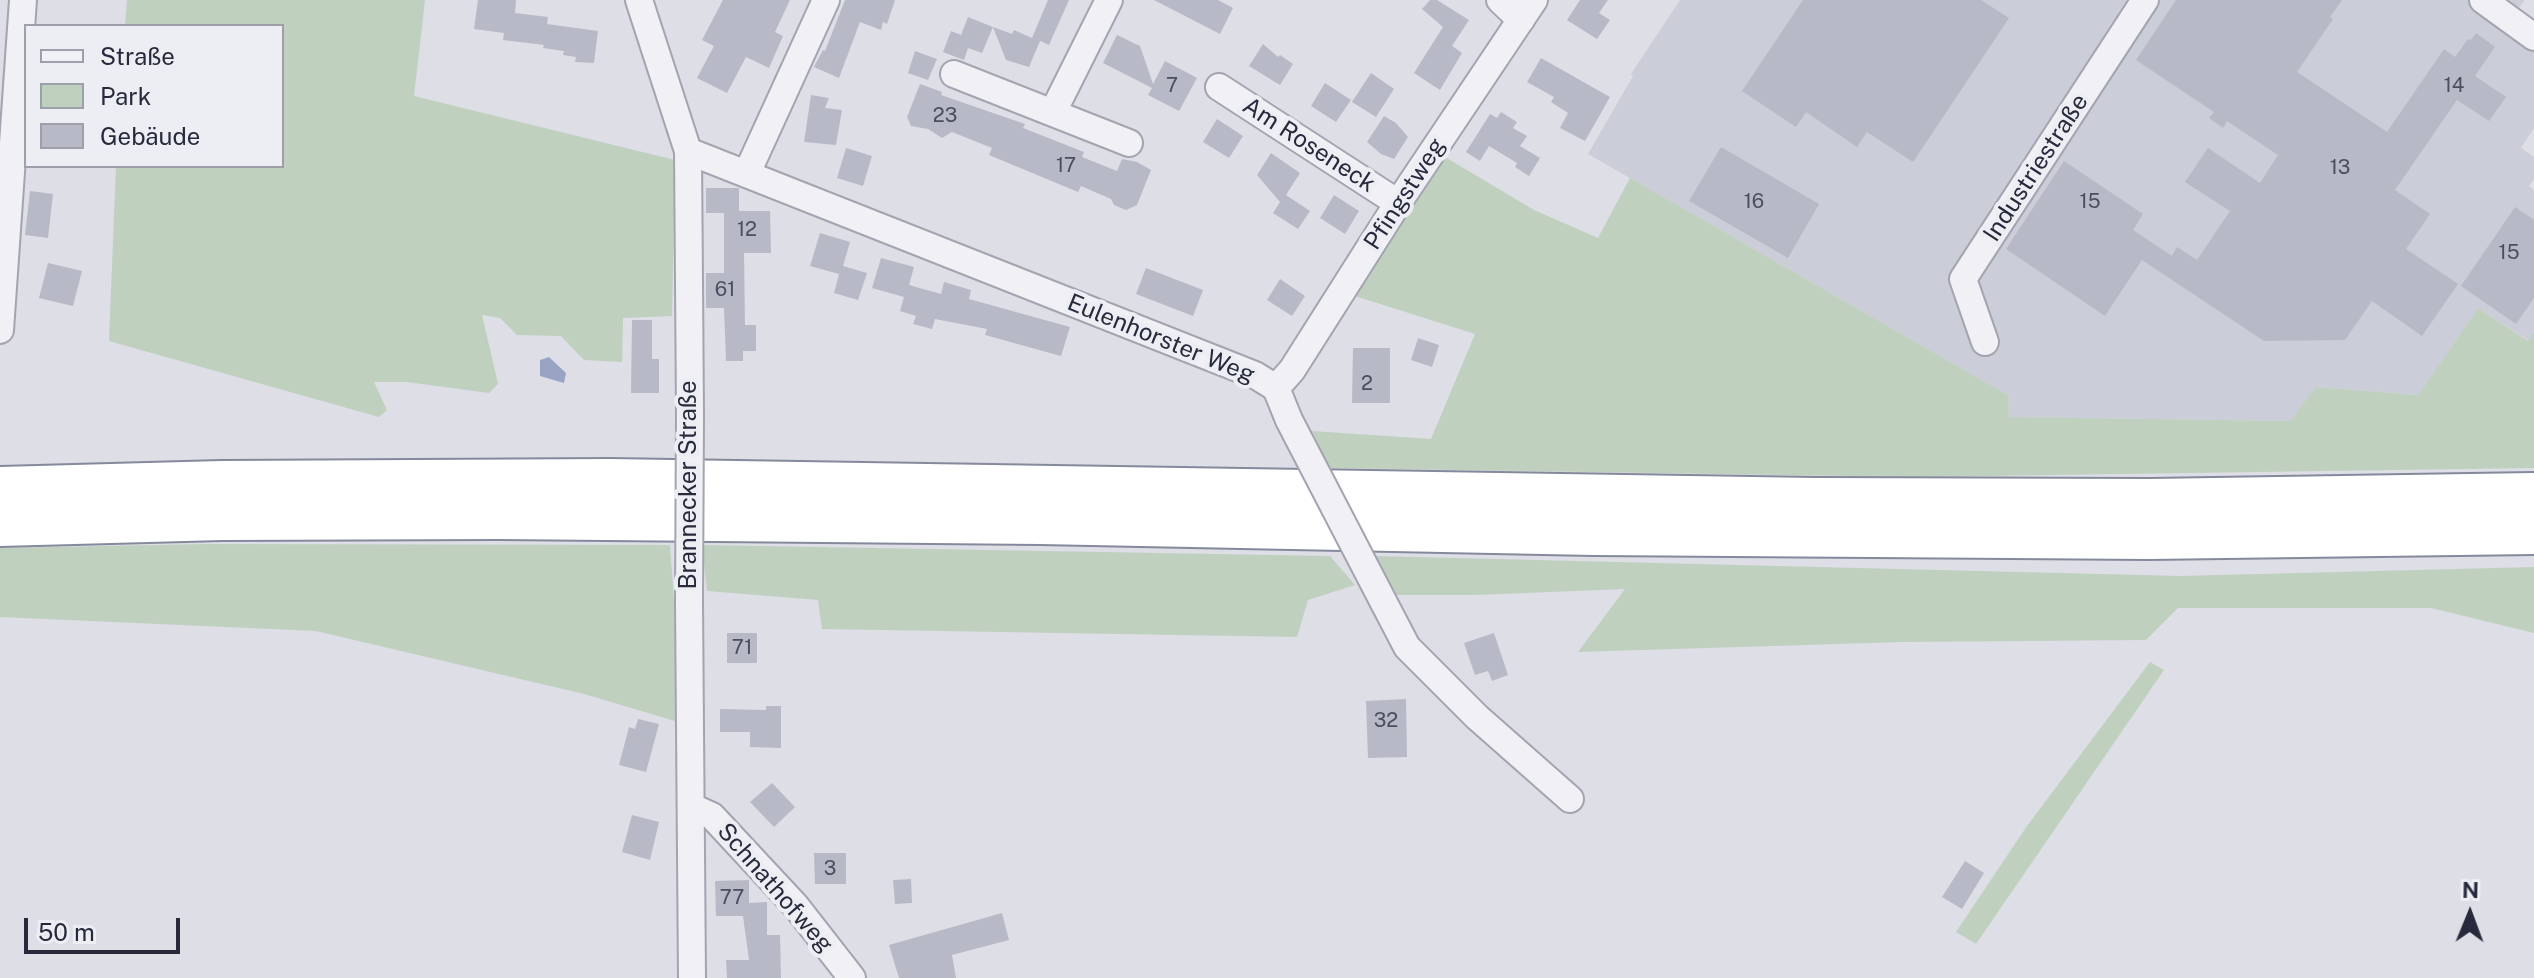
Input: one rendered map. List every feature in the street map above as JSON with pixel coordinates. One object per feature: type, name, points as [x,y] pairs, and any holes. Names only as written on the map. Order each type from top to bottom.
[{"type":"highway","points":[[0,489],[222,483],[610,481],[1815,500],[2197,500],[2534,495]]},
{"type":"highway","points":[[0,524],[222,518],[498,517],[1056,522],[1594,533],[2118,537],[2534,532]]},
{"type":"street","points":[[0,330],[23,0]]},
{"type":"street","name":"Brannecker Straße","points":[[639,0],[688,151],[692,978]]},
{"type":"street","points":[[747,173],[826,0]]},
{"type":"street","points":[[1053,112],[1109,0]]},
{"type":"street","points":[[1500,0],[1528,10]]},
{"type":"street","name":"Industriestraße","points":[[1985,342],[1963,279],[2145,0]]},
{"type":"street","points":[[2483,0],[2534,37]]},
{"type":"street","name":"Pfingstweg","points":[[1276,388],[1292,370],[1398,203],[1528,10]]},
{"type":"street","points":[[954,74],[1129,143]]},
{"type":"street","name":"Am Roseneck","points":[[1219,87],[1398,203]]},
{"type":"street","name":"Eulenhorster Weg","points":[[688,151],[1255,375],[1276,388],[1289,420],[1407,647],[1477,717],[1570,799]]},
{"type":"street","name":"Schnathofweg","points":[[692,807],[712,816],[743,849],[795,905],[852,978]]},
{"type":"shaded area","points":[[1680,0],[2525,0],[2516,11],[2534,23],[2534,128],[2521,148],[2534,157],[2534,179],[2529,186],[2534,190],[2534,333],[2529,341],[2478,308],[2420,395],[2316,387],[2290,421],[2009,417],[2008,395],[1588,154],[1633,76],[1631,74]]},
{"type":"green space","points":[[127,0],[425,0],[414,96],[675,160],[672,316],[623,318],[622,362],[584,360],[561,336],[517,335],[500,318],[482,315],[498,384],[489,393],[407,382],[374,382],[387,410],[379,417],[109,341],[116,168],[284,168],[284,24],[125,24]]},
{"type":"green space","points":[[1445,157],[1534,210],[1598,238],[1630,178],[2008,395],[2009,417],[2290,421],[2316,387],[2419,395],[2478,308],[2528,341],[2534,333],[2534,468],[1914,477],[1329,468],[1312,431],[1431,439],[1475,334],[1355,296]]},
{"type":"green space","points":[[208,544],[670,545],[675,614],[675,721],[584,694],[316,631],[0,617],[0,548]]},
{"type":"green space","points":[[702,545],[1330,556],[1355,585],[1308,600],[1297,637],[822,629],[818,600],[707,591]]},
{"type":"green space","points":[[1375,556],[2181,576],[2534,567],[2534,633],[2431,608],[2178,608],[2146,640],[1901,642],[1578,652],[1625,589],[1397,595]]},
{"type":"green space","points":[[2150,662],[2164,670],[1976,944],[1956,932],[2027,826]]},
{"type":"water","points":[[549,357],[566,373],[564,383],[540,376],[540,360]]},
{"type":"building","points":[[478,0],[516,0],[515,13],[548,17],[547,24],[598,31],[594,63],[575,62],[576,57],[563,55],[564,51],[543,48],[544,45],[503,40],[504,33],[474,29]]},
{"type":"building","points":[[723,0],[790,0],[775,32],[783,36],[769,68],[746,57],[727,93],[697,78],[714,46],[702,40]]},
{"type":"building","points":[[845,0],[895,0],[887,24],[883,22],[881,30],[860,22],[839,78],[814,67],[825,51]]},
{"type":"building","points":[[1048,0],[1069,0],[1049,45],[1038,40],[1029,67],[1006,60],[993,27],[1012,34],[1014,30],[1032,38]]},
{"type":"building","points":[[1154,0],[1218,0],[1233,8],[1220,34]]},
{"type":"building","points":[[1430,0],[1437,0],[1469,20],[1452,46],[1462,53],[1440,90],[1414,73],[1443,27],[1422,9]]},
{"type":"building","points":[[1580,0],[1608,0],[1599,13],[1610,20],[1597,39],[1567,20]]},
{"type":"building","points":[[1803,0],[1981,0],[2009,18],[1913,162],[1867,132],[1857,147],[1806,112],[1796,127],[1742,91]]},
{"type":"building","points":[[2176,0],[2342,0],[2330,17],[2333,19],[2297,72],[2387,132],[2444,49],[2455,57],[2476,33],[2495,47],[2475,76],[2506,97],[2489,121],[2457,100],[2395,190],[2430,214],[2406,249],[2458,284],[2422,336],[2372,301],[2345,340],[2264,341],[2142,260],[2105,316],[2006,249],[2064,161],[2143,214],[2133,230],[2172,256],[2177,247],[2197,260],[2230,211],[2185,182],[2208,148],[2260,183],[2278,155],[2227,121],[2223,128],[2209,118],[2214,112],[2136,60]]},
{"type":"building","points":[[968,17],[993,27],[982,53],[968,48],[964,60],[943,52],[951,31],[961,35]]},
{"type":"building","points":[[1117,35],[1140,46],[1153,84],[1165,61],[1197,78],[1179,111],[1148,95],[1152,88],[1103,63]]},
{"type":"building","points":[[1263,44],[1278,57],[1280,55],[1293,64],[1280,85],[1249,66]]},
{"type":"building","points":[[915,51],[937,59],[928,80],[908,73]]},
{"type":"building","points":[[1541,58],[1610,97],[1585,141],[1560,128],[1568,113],[1551,102],[1554,97],[1527,82]]},
{"type":"building","points":[[1371,73],[1394,89],[1376,117],[1352,102]]},
{"type":"building","points":[[1325,83],[1351,100],[1336,122],[1311,106]]},
{"type":"building","points":[[920,84],[942,92],[941,95],[1025,124],[1023,128],[1084,152],[1082,157],[1117,171],[1122,159],[1137,162],[1151,170],[1137,205],[1126,210],[1114,205],[1111,199],[1081,186],[1078,192],[989,155],[992,148],[952,132],[942,138],[928,129],[911,126],[907,117]]},
{"type":"building","points":[[811,95],[829,98],[825,108],[842,110],[836,145],[804,142]]},
{"type":"building","points":[[1501,112],[1517,122],[1513,128],[1527,136],[1520,146],[1540,158],[1529,176],[1515,167],[1517,163],[1489,146],[1480,161],[1466,152],[1490,114],[1497,118]]},
{"type":"building","points":[[1384,116],[1396,123],[1408,137],[1394,159],[1381,154],[1367,142]]},
{"type":"building","points":[[1217,119],[1243,136],[1229,158],[1203,142]]},
{"type":"building","points":[[1721,147],[1819,204],[1788,258],[1689,201]]},
{"type":"building","points":[[846,148],[872,156],[863,186],[837,178]]},
{"type":"building","points":[[1271,153],[1300,173],[1286,195],[1310,211],[1298,229],[1273,213],[1280,202],[1257,175]]},
{"type":"building","points":[[706,188],[739,188],[739,211],[770,211],[771,253],[744,253],[745,325],[756,325],[756,351],[743,351],[743,361],[726,361],[724,308],[706,308],[706,273],[724,273],[724,213],[706,213]]},
{"type":"building","points":[[30,191],[53,194],[48,238],[25,235]]},
{"type":"building","points":[[1334,195],[1359,211],[1345,234],[1320,218]]},
{"type":"building","points":[[2515,207],[2534,220],[2534,298],[2516,324],[2461,286]]},
{"type":"building","points":[[820,233],[850,242],[843,266],[867,273],[858,300],[834,293],[839,274],[810,266]]},
{"type":"building","points":[[881,258],[914,267],[909,285],[941,294],[944,282],[971,290],[969,299],[1070,327],[1061,356],[985,335],[987,329],[935,319],[932,329],[913,324],[916,316],[900,311],[904,297],[872,288]]},
{"type":"building","points":[[48,263],[82,271],[73,306],[39,298]]},
{"type":"building","points":[[1146,268],[1203,290],[1193,316],[1136,294]]},
{"type":"building","points":[[1280,279],[1305,296],[1292,316],[1267,300]]},
{"type":"building","points":[[632,320],[652,320],[652,359],[659,359],[659,393],[631,393]]},
{"type":"building","points":[[1418,338],[1439,345],[1432,367],[1411,360]]},
{"type":"building","points":[[1353,348],[1390,348],[1390,403],[1352,403]]},
{"type":"building","points":[[727,633],[757,633],[757,663],[727,663]]},
{"type":"building","points":[[1494,633],[1508,675],[1492,681],[1488,671],[1475,675],[1464,643]]},
{"type":"building","points":[[1406,699],[1407,757],[1368,758],[1366,701]]},
{"type":"building","points":[[766,706],[781,706],[781,748],[750,747],[750,732],[720,732],[720,709],[766,710]]},
{"type":"building","points":[[638,719],[659,724],[646,772],[619,765],[629,727],[635,729]]},
{"type":"building","points":[[772,783],[795,807],[774,827],[750,802]]},
{"type":"building","points":[[632,815],[659,822],[650,860],[622,852]]},
{"type":"building","points":[[814,853],[846,853],[846,884],[815,884]]},
{"type":"building","points":[[1965,861],[1984,873],[1962,909],[1942,897]]},
{"type":"building","points":[[911,879],[912,903],[895,904],[893,880]]},
{"type":"building","points":[[749,880],[749,903],[767,902],[767,935],[780,935],[781,978],[727,978],[726,960],[749,960],[743,916],[716,916],[715,881]]},
{"type":"building","points":[[1002,913],[1009,940],[952,955],[956,978],[899,978],[889,945]]}]
